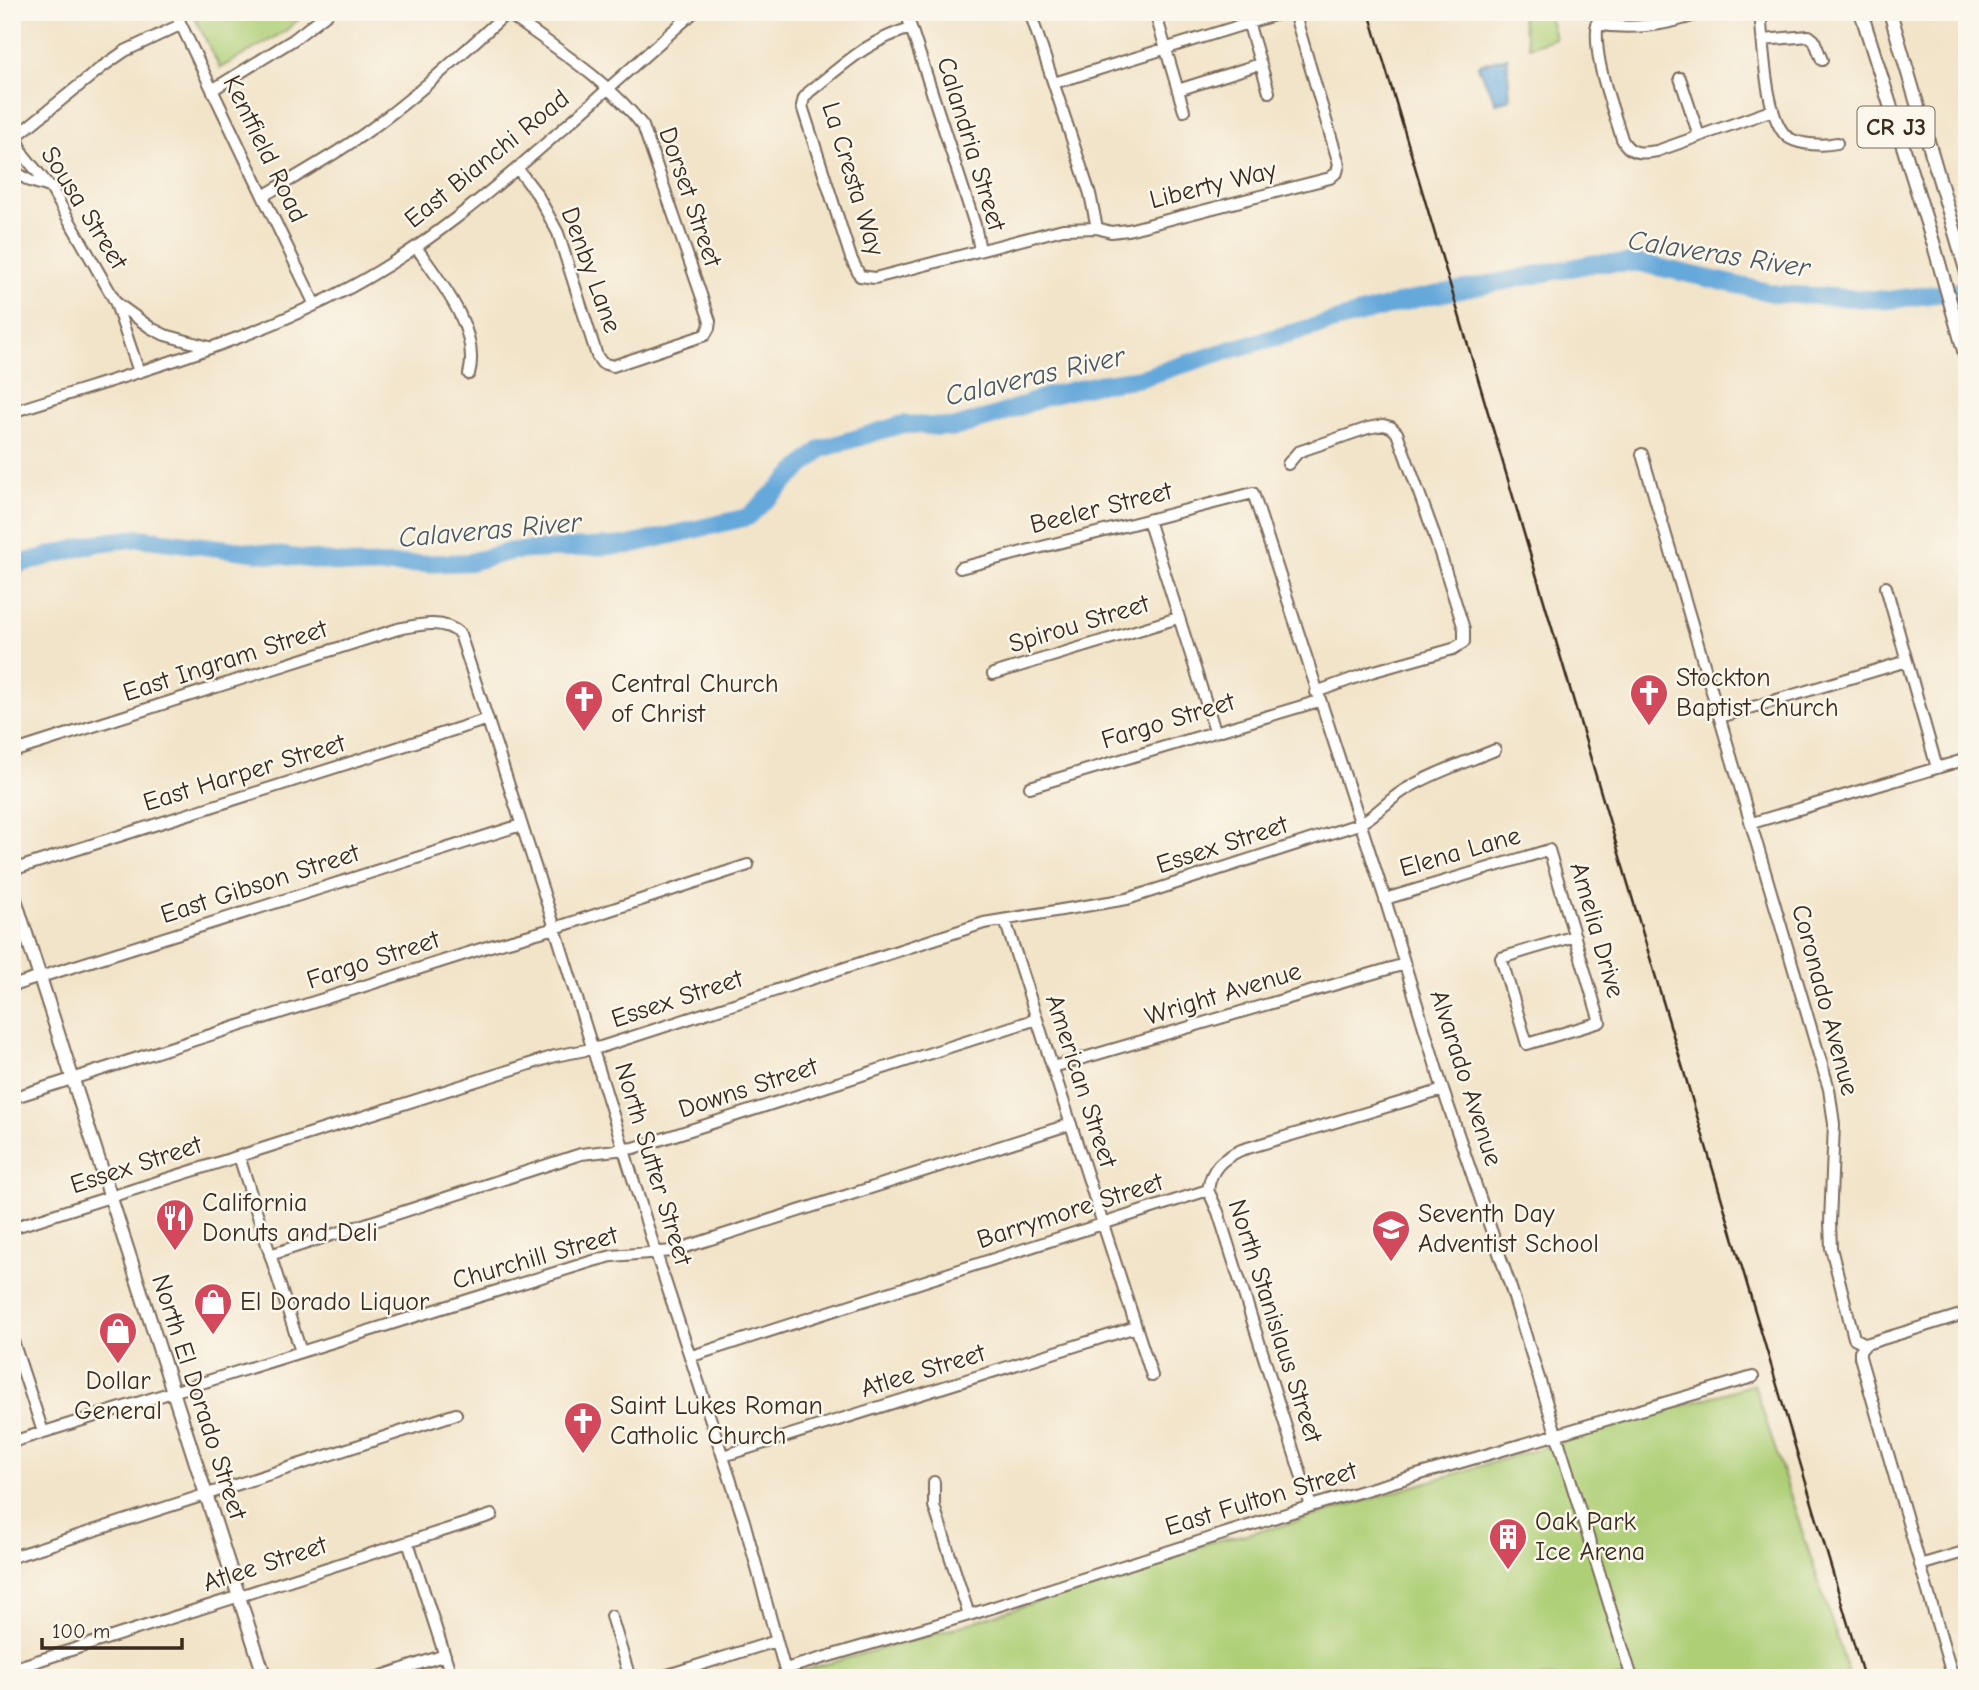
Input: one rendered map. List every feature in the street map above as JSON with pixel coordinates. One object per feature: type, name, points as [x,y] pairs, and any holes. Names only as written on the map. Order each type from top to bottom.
[{"type":"main road","name":"CR J3","points":[[1861,12],[1967,361]]},
{"type":"main road","name":"CR J3","points":[[1889,12],[1967,273]]},
{"type":"main road","name":"North El Dorado Street","points":[[12,890],[265,1678]]},
{"type":"street","name":"Kentfield Road","points":[[175,12],[315,305]]},
{"type":"street","points":[[212,90],[293,40],[329,12]]},
{"type":"street","points":[[263,196],[365,133],[446,67],[507,12]]},
{"type":"street","name":"Dorset Street","points":[[507,12],[608,88],[631,110],[646,132],[710,321],[708,331]]},
{"type":"street","name":"East Bianchi Road","points":[[12,412],[212,347],[315,305],[352,286],[416,247],[481,199],[694,12]]},
{"type":"street","name":"Calandria Street","points":[[906,12],[975,225],[980,250]]},
{"type":"street","points":[[1030,12],[1090,194],[1097,228]]},
{"type":"street","points":[[1155,12],[1184,111]]},
{"type":"street","points":[[1054,83],[1167,48],[1246,18],[1284,12]]},
{"type":"street","name":"Liberty Way","points":[[860,276],[875,278],[1063,229],[1097,228],[1111,232],[1128,230],[1324,181],[1337,172],[1336,154],[1294,12]]},
{"type":"street","points":[[1597,18],[1611,27],[1654,26],[1704,12]]},
{"type":"street","points":[[1760,12],[1773,110],[1783,132],[1789,138],[1818,145],[1837,143]]},
{"type":"street","points":[[1246,18],[1269,92]]},
{"type":"street","points":[[1597,18],[1597,51],[1622,139],[1626,147],[1633,152],[1644,154],[1657,151],[1773,110]]},
{"type":"street","points":[[15,138],[125,51],[180,24]]},
{"type":"street","name":"La Cresta Way","points":[[860,276],[851,257],[803,106],[804,98],[866,46],[911,28]]},
{"type":"street","points":[[1763,40],[1809,36],[1814,40],[1822,60]]},
{"type":"street","points":[[1178,90],[1260,64]]},
{"type":"street","points":[[1680,78],[1699,136]]},
{"type":"street","name":"Sousa Street","points":[[15,138],[23,154],[50,187],[115,301],[139,372]]},
{"type":"street","name":"Denby Lane","points":[[517,168],[537,194],[558,233],[598,359],[602,363],[613,366],[699,338],[708,331]]},
{"type":"street","points":[[12,170],[30,181],[50,187]]},
{"type":"street","points":[[416,247],[459,312],[468,341],[471,365],[469,374]]},
{"type":"street","name":"Sousa Street","points":[[115,301],[165,335],[212,347]]},
{"type":"street","name":"Fargo Street","points":[[1030,786],[1215,731],[1317,696],[1371,672],[1453,649],[1464,642],[1464,629],[1433,531],[1397,433],[1391,427],[1382,425],[1368,428],[1298,452],[1287,464]]},
{"type":"street","name":"Coronado Avenue","points":[[1642,454],[1829,1088],[1834,1124],[1831,1248],[1854,1338],[1866,1344]]},
{"type":"street","name":"Alvarado Avenue","points":[[1253,492],[1317,696],[1385,898],[1443,1090],[1477,1185],[1632,1678]]},
{"type":"street","name":"Beeler Street","points":[[960,568],[1253,492]]},
{"type":"street","points":[[1149,520],[1215,731]]},
{"type":"street","points":[[1886,587],[1937,768]]},
{"type":"street","name":"Spirou Street","points":[[993,674],[1178,618]]},
{"type":"street","name":"East Ingram Street","points":[[12,752],[398,629],[439,624],[454,628]]},
{"type":"street","name":"North Sutter Street","points":[[454,628],[463,641],[656,1253],[692,1356],[760,1576],[786,1673]]},
{"type":"street","points":[[1720,717],[1907,661]]},
{"type":"street","name":"East Harper Street","points":[[12,870],[488,719]]},
{"type":"street","name":"Essex Street","points":[[12,1228],[555,1056],[592,1050],[957,931],[1128,898],[1359,824],[1374,816],[1401,792],[1445,770],[1495,750]]},
{"type":"street","points":[[1752,823],[1967,759]]},
{"type":"street","name":"East Gibson Street","points":[[12,986],[521,825]]},
{"type":"street","name":"Elena Lane","points":[[1385,898],[1549,850]]},
{"type":"street","name":"Amelia Drive","points":[[1549,850],[1575,936],[1600,1022],[1527,1044],[1502,958],[1575,936]]},
{"type":"street","name":"Fargo Street","points":[[12,1098],[748,865]]},
{"type":"street","name":"American Street","points":[[1005,920],[1152,1376]]},
{"type":"street","name":"Wright Avenue","points":[[1053,1066],[1405,964]]},
{"type":"street","name":"Downs Street","points":[[270,1255],[581,1154],[634,1148],[1037,1019]]},
{"type":"street","points":[[1208,1190],[1211,1173],[1220,1162],[1241,1150],[1443,1090]]},
{"type":"street","name":"Churchill Street","points":[[12,1442],[593,1261],[612,1256],[673,1251],[1071,1124]]},
{"type":"street","points":[[239,1156],[301,1352]]},
{"type":"street","name":"Barrymore Street","points":[[692,1356],[1208,1190]]},
{"type":"street","name":"North Stanislaus Street","points":[[1208,1190],[1218,1213],[1311,1506]]},
{"type":"street","points":[[1953,1678],[1860,1351],[1866,1344],[1967,1313]]},
{"type":"street","name":"Atlee Street","points":[[723,1456],[1136,1327]]},
{"type":"street","points":[[12,1338],[43,1432]]},
{"type":"street","name":"East Fulton Street","points":[[786,1673],[1311,1506],[1753,1377]]},
{"type":"street","points":[[12,1557],[456,1415]]},
{"type":"street","points":[[934,1482],[934,1506],[969,1615]]},
{"type":"street","name":"Atlee Street","points":[[12,1669],[492,1515]]},
{"type":"street","points":[[408,1542],[452,1678]]},
{"type":"street","points":[[1920,1565],[1967,1551]]},
{"type":"street","points":[[611,1616],[630,1678]]},
{"type":"street","points":[[658,1678],[776,1641]]},
{"type":"street","points":[[376,1678],[445,1655]]},
{"type":"green space","points":[[192,12],[307,12],[284,32],[220,68]]},
{"type":"green space","points":[[1520,12],[1548,12],[1555,38],[1529,47]]},
{"type":"green space","points":[[1754,1384],[1850,1678],[796,1678],[794,1673],[948,1630],[1167,1560],[1207,1543],[1281,1526]]},
{"type":"water","points":[[1507,57],[1510,99],[1496,103],[1478,66]]},
{"type":"waterway","name":"Calaveras River","points":[[12,566],[97,543],[139,538],[364,566],[470,562],[512,551],[629,545],[748,517],[821,449],[903,424],[953,428],[1048,396],[1098,384],[1141,378],[1229,350],[1419,298],[1596,263],[1640,263],[1777,294],[1889,300],[1967,290]]},
{"type":"railway","points":[[1369,12],[1864,1678]]},
{"type":"place","name":"Stockton Baptist Church","points":[[1649,727]]},
{"type":"place","name":"Central Church of Christ","points":[[584,733]]},
{"type":"place","name":"California Donuts and Deli","points":[[175,1252]]},
{"type":"place","name":"Seventh Day Adventist School","points":[[1391,1263]]},
{"type":"place","name":"El Dorado Liquor","points":[[213,1336]]},
{"type":"place","name":"Dollar General","points":[[118,1365]]},
{"type":"place","name":"Saint Lukes Roman Catholic Church","points":[[583,1455]]},
{"type":"place","name":"Oak Park Ice Arena","points":[[1508,1571]]}]
